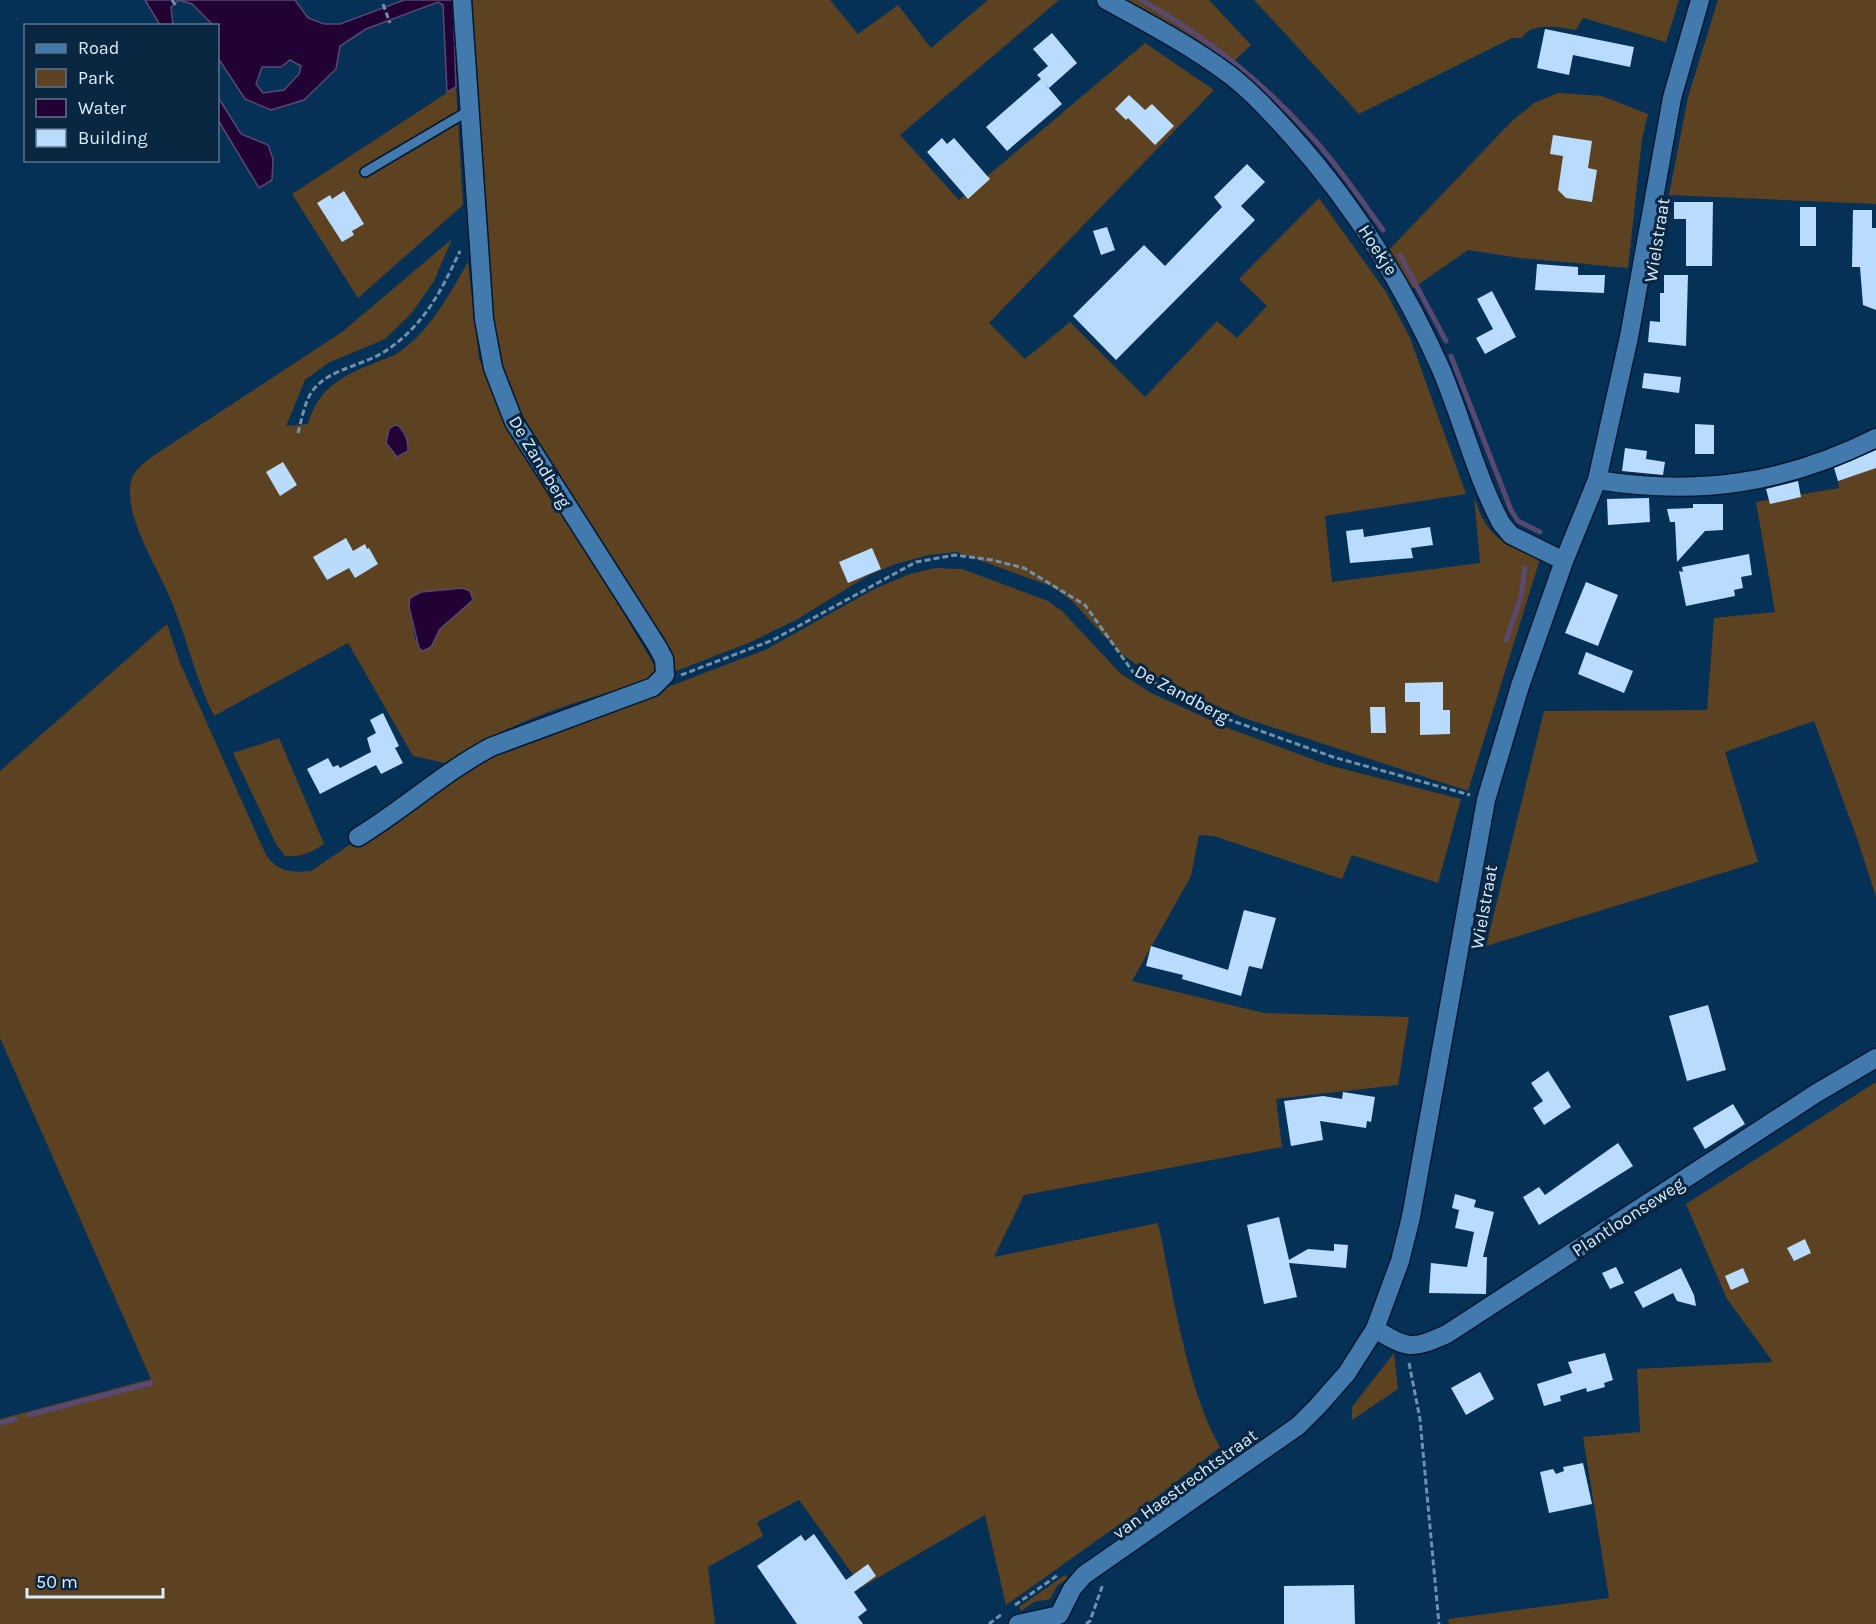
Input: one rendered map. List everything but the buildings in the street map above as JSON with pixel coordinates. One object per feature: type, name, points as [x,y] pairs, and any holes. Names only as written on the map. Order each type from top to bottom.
[{"type":"street","name":"De Zandberg","points":[[462,0],[480,225],[484,319],[492,368],[514,422],[657,646],[664,659],[665,675]]},
{"type":"street","name":"Hoekje","points":[[1106,0],[1194,49],[1232,76],[1266,107],[1319,166],[1383,256],[1405,295],[1440,368],[1501,523],[1511,535],[1564,561]]},
{"type":"street","name":"Wielstraat","points":[[1375,1329],[1400,1261],[1411,1217],[1486,800],[1520,686],[1564,561],[1597,480],[1629,337],[1672,98],[1700,0]]},
{"type":"street","points":[[1597,480],[1648,486],[1700,488],[1751,483],[1850,451],[1876,438]]},
{"type":"street","points":[[358,837],[410,804],[451,771],[491,747],[653,687],[665,675]]},
{"type":"street","name":"Plantloonseweg","points":[[1406,1346],[1426,1343],[1447,1334],[1815,1094],[1876,1058]]},
{"type":"street","points":[[1375,1329],[1406,1346]]},
{"type":"street","name":"van Haestrechtstraat","points":[[1012,1614],[1062,1619],[1072,1589],[1084,1575],[1298,1426],[1347,1373],[1375,1329]]},
{"type":"lane","points":[[365,172],[470,110]]},
{"type":"path","points":[[172,0],[176,6]]},
{"type":"path","points":[[384,4],[390,23]]},
{"type":"path","points":[[298,433],[307,399],[321,381],[387,351],[424,317],[436,302],[462,248],[480,225]]},
{"type":"path","name":"De Zandberg","points":[[665,675],[674,678],[773,640],[916,562],[955,555],[992,560],[1024,568],[1085,605],[1133,672],[1219,717],[1333,757],[1471,795]]},
{"type":"path","points":[[1406,1346],[1420,1419],[1439,1624]]},
{"type":"path","points":[[989,1624],[1012,1614],[1066,1569]]},
{"type":"path","points":[[1086,1624],[1091,1623],[1099,1593]]},
{"type":"green space","points":[[465,0],[830,0],[858,34],[898,5],[931,48],[988,0],[1059,0],[900,135],[959,200],[1145,43],[1214,90],[989,323],[1025,359],[1070,322],[1145,397],[1217,321],[1237,338],[1267,306],[1239,279],[1319,198],[1386,292],[1410,338],[1466,494],[1325,516],[1332,582],[1480,563],[1474,496],[1484,521],[1497,537],[1540,559],[1468,791],[1244,718],[1180,690],[1141,668],[1119,652],[1072,601],[1053,587],[957,552],[928,555],[869,575],[796,620],[751,642],[676,671],[505,386],[493,353]]},
{"type":"green space","points":[[1124,0],[1209,0],[1251,45],[1229,66],[1171,26]]},
{"type":"green space","points":[[1254,0],[1679,0],[1666,42],[1583,18],[1576,30],[1539,27],[1532,29],[1522,38],[1512,38],[1359,114]]},
{"type":"green space","points":[[1718,0],[1876,0],[1876,204],[1669,195],[1688,97]]},
{"type":"green space","points":[[456,87],[463,205],[358,298],[292,194]]},
{"type":"green space","points":[[1558,93],[1602,96],[1648,114],[1642,139],[1628,268],[1520,258],[1468,250],[1409,291],[1386,253],[1512,121],[1534,103]]},
{"type":"green space","points":[[452,239],[434,281],[411,314],[385,339],[328,363],[305,380],[286,426],[308,424],[317,402],[340,379],[395,355],[409,345],[438,312],[468,262],[479,358],[491,386],[661,677],[577,702],[522,722],[445,763],[413,756],[348,643],[214,716],[202,689],[173,605],[137,527],[130,496],[131,481],[144,462],[342,332]],"holes":[[[410,598],[454,616],[440,629],[415,640],[409,607]]]},
{"type":"green space","points":[[1876,450],[1876,897],[1814,721],[1725,752],[1758,862],[1486,946],[1544,711],[1707,710],[1714,618],[1775,612],[1756,502],[1839,488],[1836,461]]},
{"type":"green space","points":[[935,568],[962,569],[1048,601],[1062,611],[1120,673],[1151,693],[1228,728],[1328,765],[1461,799],[1438,883],[1352,855],[1342,879],[1214,836],[1199,835],[1191,876],[1132,981],[1264,1013],[1409,1017],[1398,1085],[1276,1099],[1282,1147],[1024,1195],[994,1257],[1158,1223],[1189,1368],[1208,1423],[1220,1447],[1148,1504],[1006,1605],[985,1515],[862,1587],[799,1500],[757,1522],[763,1536],[708,1567],[715,1624],[0,1624],[0,1419],[151,1379],[0,1038],[0,771],[167,624],[180,663],[266,855],[280,868],[297,872],[311,871],[474,761],[767,649],[874,589],[910,574]]},
{"type":"green space","points":[[279,738],[324,844],[301,855],[285,856],[276,844],[233,753]]},
{"type":"green space","points":[[1876,1082],[1876,1624],[1449,1624],[1448,1619],[1609,1598],[1583,1437],[1640,1432],[1637,1369],[1773,1362],[1727,1299],[1686,1204]]},
{"type":"green space","points":[[1394,1353],[1398,1389],[1352,1420],[1352,1407]]},
{"type":"green space","points":[[1065,1575],[1068,1578],[1057,1586],[1050,1599],[1034,1602],[1021,1611],[1019,1607]]},
{"type":"water","points":[[145,0],[179,0],[171,7],[173,24],[159,24]]},
{"type":"water","points":[[179,0],[295,0],[308,18],[324,24],[340,24],[404,0],[453,0],[456,87],[447,92],[443,5],[438,2],[366,29],[340,46],[336,69],[304,100],[271,110],[245,99],[219,60],[219,24],[212,24],[192,4]],"holes":[[[290,60],[301,66],[299,74],[284,90],[263,93],[256,84],[262,67],[281,67]]]},
{"type":"water","points":[[219,99],[241,134],[268,145],[273,159],[272,180],[259,188],[219,122]]},
{"type":"water","points":[[395,425],[399,426],[406,437],[408,447],[408,451],[397,457],[386,443],[389,429]]},
{"type":"water","points":[[463,588],[470,591],[473,600],[440,629],[431,647],[423,651],[419,648],[409,607],[410,598],[421,592]]},
{"type":"waterway","points":[[1141,0],[1210,44],[1273,97],[1311,136],[1383,230]]},
{"type":"waterway","points":[[1400,255],[1446,341]]},
{"type":"waterway","points":[[1451,356],[1511,510],[1518,521],[1540,532]]},
{"type":"waterway","points":[[1506,640],[1521,597],[1525,568]]},
{"type":"waterway","points":[[29,1415],[151,1383]]},
{"type":"waterway","points":[[0,1423],[16,1419]]}]
